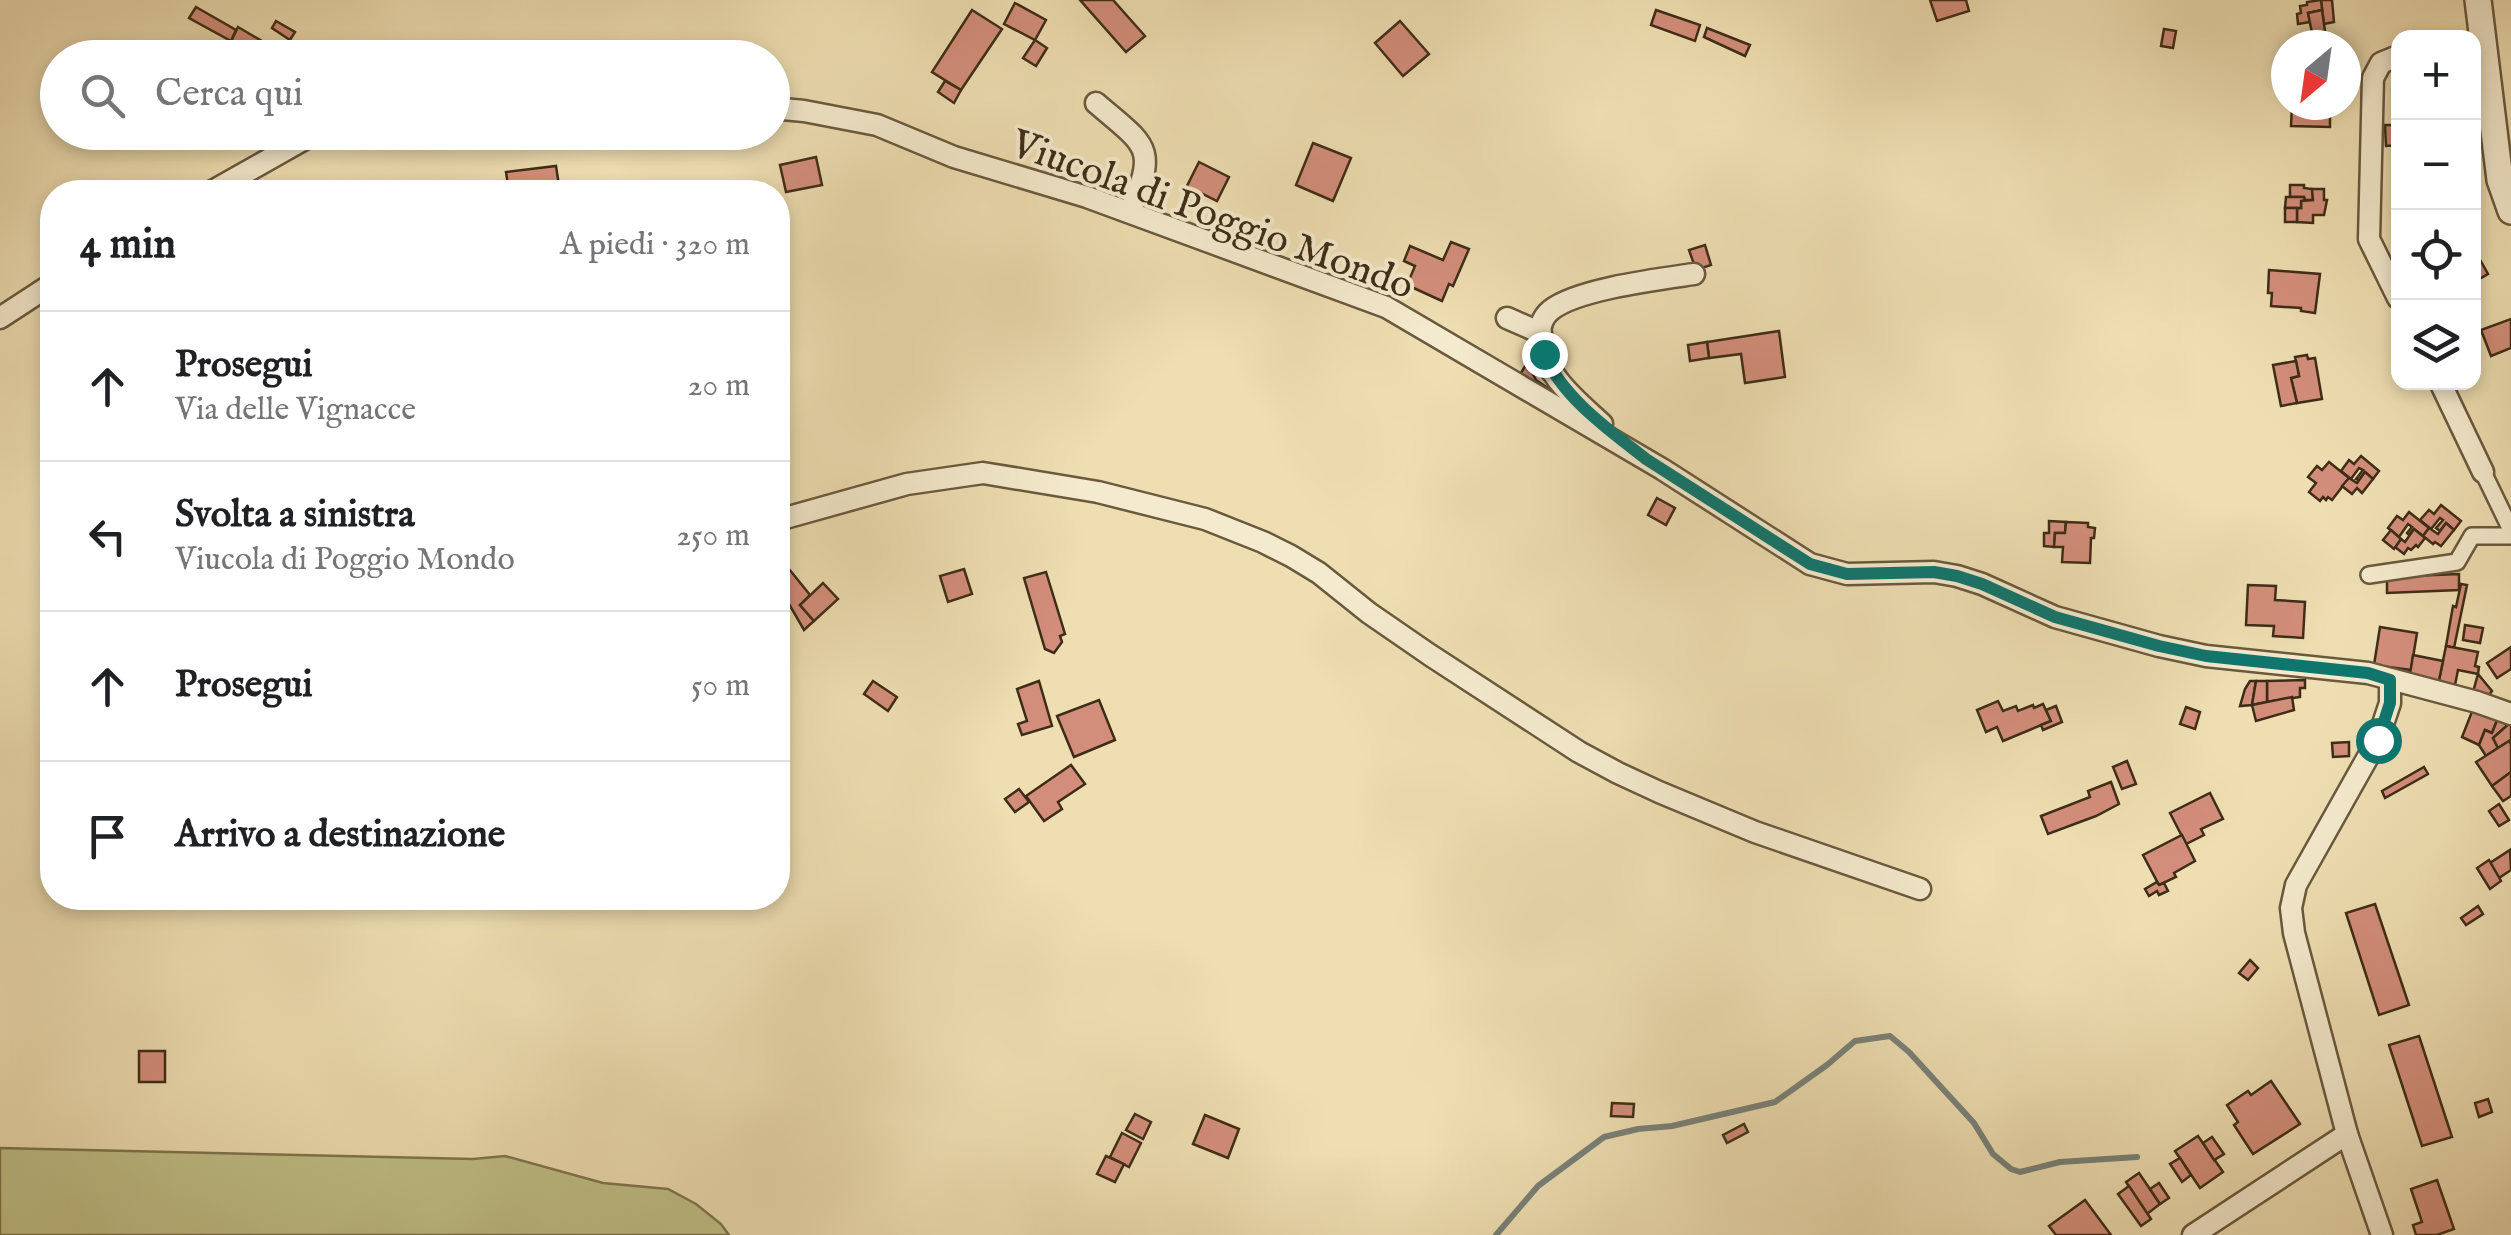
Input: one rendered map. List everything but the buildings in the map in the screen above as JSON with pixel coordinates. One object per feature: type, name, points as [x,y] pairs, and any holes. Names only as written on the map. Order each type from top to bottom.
[{"type":"street","points":[[2478,0],[2478,30]]},
{"type":"street","points":[[2391,59],[2381,63],[2373,78],[2370,239],[2391,283]]},
{"type":"street","points":[[2481,63],[2500,180],[2511,211]]},
{"type":"street","points":[[1096,103],[1132,134],[1144,150],[1145,177],[1128,212]]},
{"type":"street","name":"Viucola di Poggio Mondo","points":[[790,109],[877,124],[954,157],[1087,197],[1386,308],[1646,459],[1810,564],[1847,574],[1934,572],[1957,576],[2055,617],[2159,646],[2206,656],[2368,673],[2511,714]]},
{"type":"street","points":[[232,180],[284,150]]},
{"type":"street","points":[[1646,459],[1559,381],[1544,354],[1540,326],[1550,311],[1574,298],[1636,282],[1694,274]]},
{"type":"street","points":[[0,318],[40,292]]},
{"type":"street","points":[[1507,318],[1541,333]]},
{"type":"street","points":[[2369,575],[2457,562],[2472,536],[2511,533],[2444,390]]},
{"type":"street","points":[[790,517],[906,484],[984,474],[1098,492],[1205,519],[1291,556],[1430,655],[1579,752],[1736,825],[1920,890]]},
{"type":"street","points":[[2382,1235],[2346,1134],[2291,908],[2296,885],[2378,740],[2390,703],[2390,680]]},
{"type":"street","points":[[2193,1235],[2346,1134]]},
{"type":"shaded area","points":[[0,1148],[473,1159],[505,1156],[603,1183],[668,1189],[696,1204],[729,1235],[0,1235]]},
{"type":"waterway","points":[[1496,1235],[1538,1186],[1604,1137],[1775,1102],[1855,1041],[1890,1036],[1974,1123],[1993,1154],[2011,1169],[2020,1172],[2060,1162],[2137,1157]]},
{"type":"route","points":[[1544,354],[1559,381],[1624,442],[1810,564],[1847,574],[1934,572],[1957,576],[2055,617],[2159,646],[2206,656],[2368,673],[2390,680],[2390,703],[2378,740]]}]
